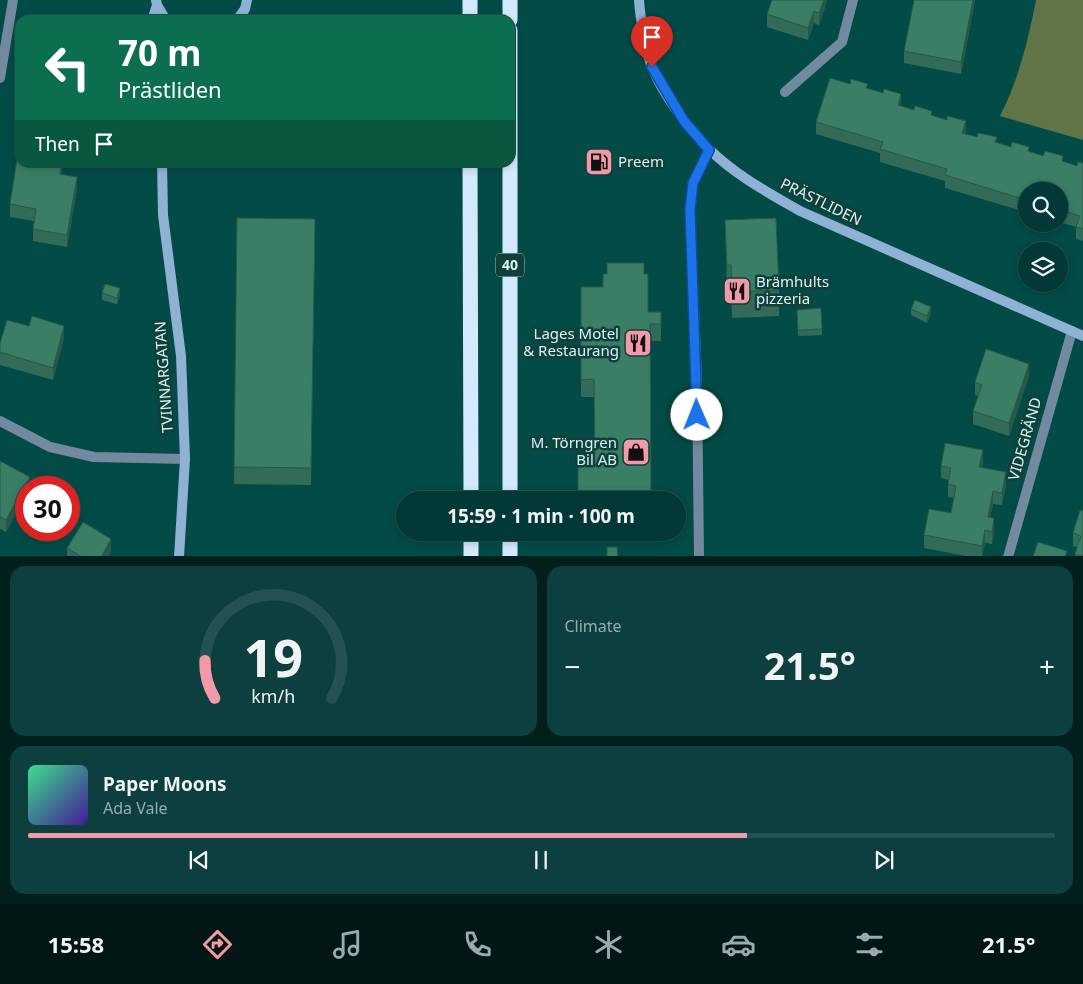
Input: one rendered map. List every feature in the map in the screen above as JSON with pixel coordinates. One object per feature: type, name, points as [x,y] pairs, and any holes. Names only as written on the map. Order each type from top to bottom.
[{"type":"highway","points":[[470,0],[470,15]]},
{"type":"highway","points":[[510,0],[510,15]]},
{"type":"highway","points":[[470,167],[471,491]]},
{"type":"highway","name":"40","points":[[510,167],[510,491]]},
{"type":"highway","points":[[471,541],[471,556]]},
{"type":"highway","points":[[510,541],[510,556]]},
{"type":"street","points":[[0,78],[13,0]]},
{"type":"street","points":[[241,15],[245,9],[247,0]]},
{"type":"street","name":"PRÄSTLIDEN","points":[[639,0],[652,67],[684,121],[709,150],[756,185],[800,211],[1083,336]]},
{"type":"street","points":[[785,92],[842,42],[853,0]]},
{"type":"street","points":[[153,15],[157,2]]},
{"type":"street","points":[[157,2],[164,15]]},
{"type":"street","points":[[699,556],[697,380],[690,209],[693,183],[709,150]]},
{"type":"street","name":"TVINNARGATAN","points":[[161,167],[164,224],[181,356],[185,459],[179,556]]},
{"type":"street","name":"VIDEGRÄND","points":[[1008,556],[1072,331]]},
{"type":"street","points":[[0,422],[50,446],[94,458],[185,459]]},
{"type":"green space","points":[[1036,0],[1083,0],[1083,140],[1000,116],[1013,88],[1022,59]]},
{"type":"building","points":[[772,0],[824,0],[819,13],[814,11],[808,28],[767,14]]},
{"type":"building","points":[[914,0],[973,0],[961,62],[904,51]]},
{"type":"building","points":[[830,78],[850,84],[851,79],[868,84],[866,88],[883,93],[884,89],[901,94],[898,105],[914,110],[915,106],[932,111],[931,115],[947,120],[947,116],[966,121],[962,133],[977,137],[978,133],[997,137],[995,142],[1011,147],[1012,142],[1029,147],[1028,151],[1043,156],[1045,151],[1063,156],[1062,161],[1077,166],[1078,162],[1083,163],[1083,229],[1076,227],[1080,216],[1068,212],[1068,182],[1018,182],[1018,198],[945,175],[947,169],[880,149],[883,142],[816,122]]},
{"type":"building","points":[[16,167],[61,167],[60,174],[77,177],[67,235],[33,229],[36,209],[10,204]]},
{"type":"building","points":[[237,218],[315,219],[311,468],[234,467]]},
{"type":"building","points":[[776,218],[779,290],[732,292],[731,265],[727,265],[725,220]]},
{"type":"building","points":[[607,263],[644,263],[644,274],[648,274],[648,312],[661,312],[661,324],[650,324],[651,491],[578,491],[578,454],[595,454],[594,379],[581,380],[581,287],[603,287],[603,274],[607,274]]},
{"type":"building","points":[[105,284],[120,288],[117,298],[102,293]]},
{"type":"building","points":[[915,300],[931,307],[927,316],[911,309]]},
{"type":"building","points":[[821,308],[822,329],[798,330],[797,310]]},
{"type":"building","points":[[32,316],[64,326],[53,368],[0,352],[0,343],[7,320],[29,326]]},
{"type":"building","points":[[986,349],[1029,364],[1009,423],[973,411],[982,385],[975,382]]},
{"type":"building","points":[[945,443],[983,450],[979,467],[1006,472],[1002,493],[993,491],[988,517],[994,518],[992,532],[985,530],[982,546],[924,535],[929,509],[951,513],[956,486],[948,484],[951,468],[941,466]]},
{"type":"building","points":[[0,461],[28,476],[15,476],[15,504],[6,520],[0,517]]},
{"type":"building","points":[[1080,510],[1083,511],[1083,556],[1075,554],[1081,536],[1073,533]]},
{"type":"building","points":[[83,522],[111,539],[102,556],[80,556],[67,548],[71,541],[80,541],[80,527]]},
{"type":"building","points":[[1038,542],[1067,551],[1065,556],[1033,556]]},
{"type":"building","points":[[607,547],[617,547],[618,556],[607,556]]},
{"type":"place","name":"Preem","points":[[599,162]]},
{"type":"place","name":"Brämhults pizzeria","points":[[737,291]]},
{"type":"place","name":"Lages Motel & Restaurang","points":[[638,343]]},
{"type":"place","name":"M. Törngren Bil AB","points":[[636,452]]},
{"type":"route","points":[[652,67],[684,121],[709,150],[693,183],[690,209],[697,415]]}]
